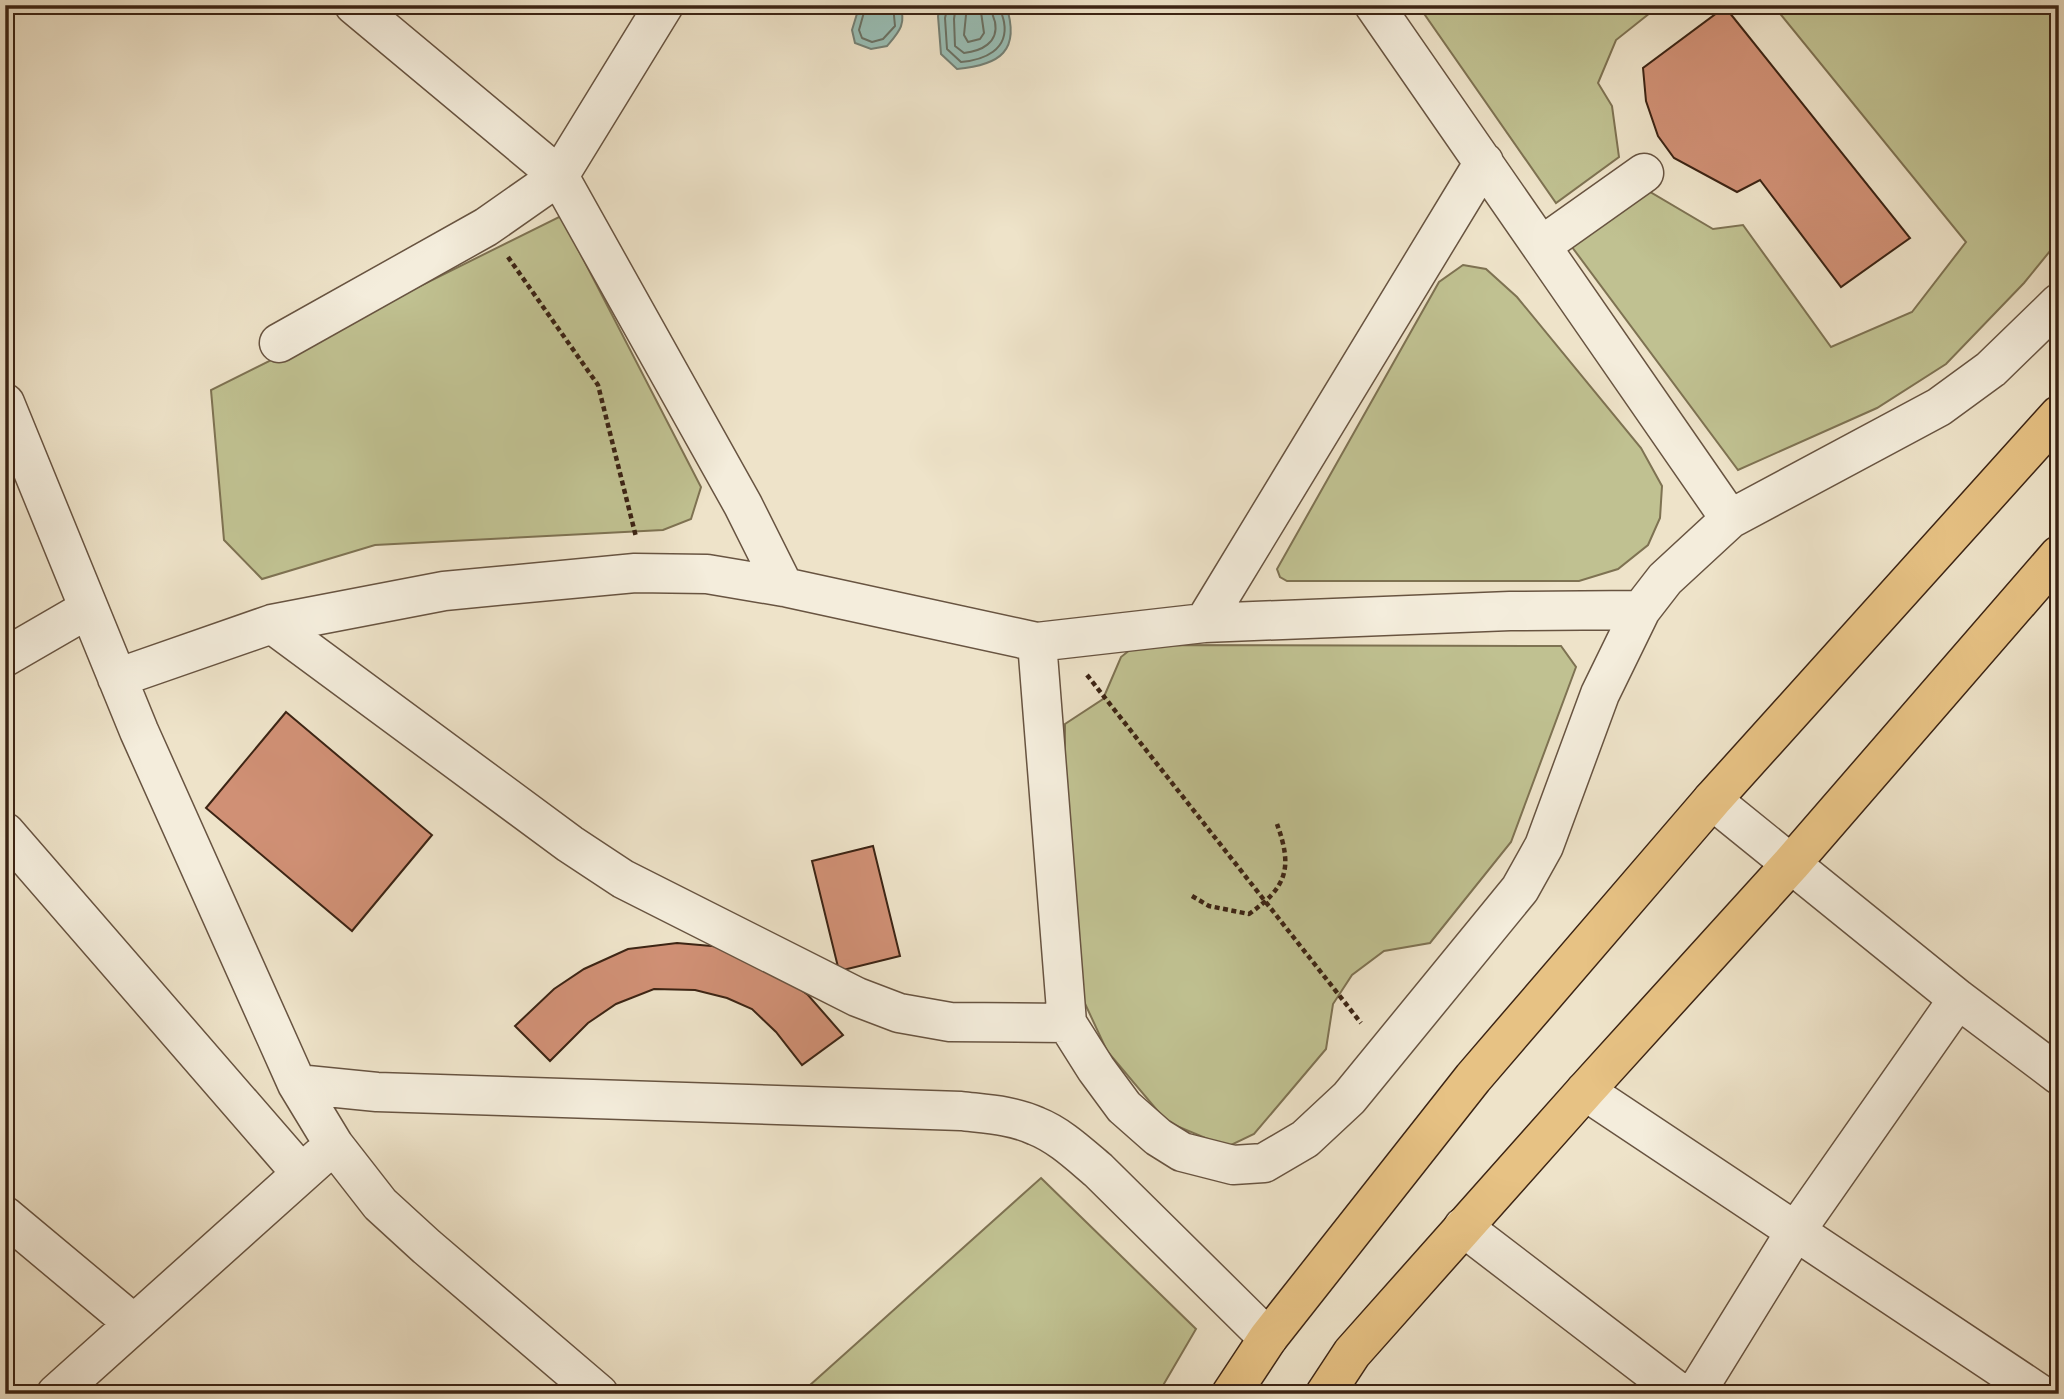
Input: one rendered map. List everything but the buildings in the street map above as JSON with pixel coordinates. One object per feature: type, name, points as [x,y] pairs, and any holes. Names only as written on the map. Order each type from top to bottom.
[{"type":"main road","points":[[1231,1394],[1268,1338],[1473,1078],[1712,800],[2059,415]]},
{"type":"main road","points":[[1325,1394],[1352,1353],[1791,864],[2056,562]]},
{"type":"street","points":[[354,5],[559,176],[743,505],[784,587]]},
{"type":"street","points":[[279,343],[486,227],[559,176],[664,5]]},
{"type":"street","points":[[1374,5],[1730,519]]},
{"type":"street","points":[[1204,623],[1484,162]]},
{"type":"street","points":[[1541,246],[1643,173]]},
{"type":"street","points":[[1048,641],[1067,1023],[1124,1107],[1158,1137],[1182,1152],[1233,1165],[1264,1163],[1305,1139],[1349,1098],[1520,889],[1544,846],[1600,694],[1642,610],[1665,579],[1730,519],[1939,407],[1991,369],[2059,303]]},
{"type":"street","points":[[5,403],[117,678],[296,1084],[334,1145],[380,1204],[599,1394]]},
{"type":"street","points":[[117,678],[272,624],[444,591],[635,573],[707,573],[1048,641],[1204,623],[1510,611],[1642,610]]},
{"type":"street","points":[[5,657],[88,609]]},
{"type":"street","points":[[272,624],[570,844],[623,879],[845,991],[899,1013],[950,1022],[1067,1023]]},
{"type":"street","points":[[1712,800],[1958,999],[2059,1075]]},
{"type":"street","points":[[5,832],[301,1173]]},
{"type":"street","points":[[1695,1394],[1795,1232],[1958,999]]},
{"type":"street","points":[[296,1084],[377,1092],[961,1111],[1005,1116],[1037,1126],[1069,1146],[1098,1170],[1268,1338]]},
{"type":"street","points":[[1585,1091],[2040,1394]]},
{"type":"street","points":[[55,1394],[334,1145]]},
{"type":"street","points":[[5,1216],[133,1323]]},
{"type":"street","points":[[1463,1227],[1681,1394]]},
{"type":"path","points":[[486,227],[598,386],[636,535],[635,573]]},
{"type":"path","points":[[1048,641],[1266,902],[1385,1054]]},
{"type":"path","points":[[1192,897],[1209,906],[1249,915],[1266,902],[1276,893],[1285,866],[1283,841],[1276,824]]},
{"type":"green space","points":[[1418,5],[1660,5],[1616,40],[1598,83],[1612,106],[1619,157],[1556,203]]},
{"type":"green space","points":[[1773,5],[2059,5],[2059,240],[2024,283],[1946,364],[1877,408],[1738,470],[1569,243],[1645,189],[1713,229],[1743,225],[1831,347],[1912,312],[1966,242]]},
{"type":"green space","points":[[561,216],[701,487],[691,519],[663,530],[375,545],[262,579],[224,540],[211,390]]},
{"type":"green space","points":[[1463,265],[1486,269],[1517,297],[1641,448],[1662,486],[1660,518],[1648,545],[1618,569],[1579,581],[1287,581],[1280,577],[1277,569],[1439,282]]},
{"type":"green space","points":[[1136,645],[1561,646],[1576,667],[1511,842],[1430,943],[1384,951],[1352,975],[1333,1004],[1326,1049],[1254,1134],[1227,1147],[1167,1122],[1107,1051],[1081,995],[1064,949],[1065,724],[1103,699],[1121,657]]},
{"type":"green space","points":[[1041,1178],[1196,1329],[1158,1394],[800,1394]]},
{"type":"water","points":[[858,5],[899,5],[902,22],[887,46],[871,49],[855,43],[852,30]]},
{"type":"water","points":[[941,5],[1006,5],[1011,34],[1003,53],[985,64],[957,69],[941,54],[938,16]]}]
